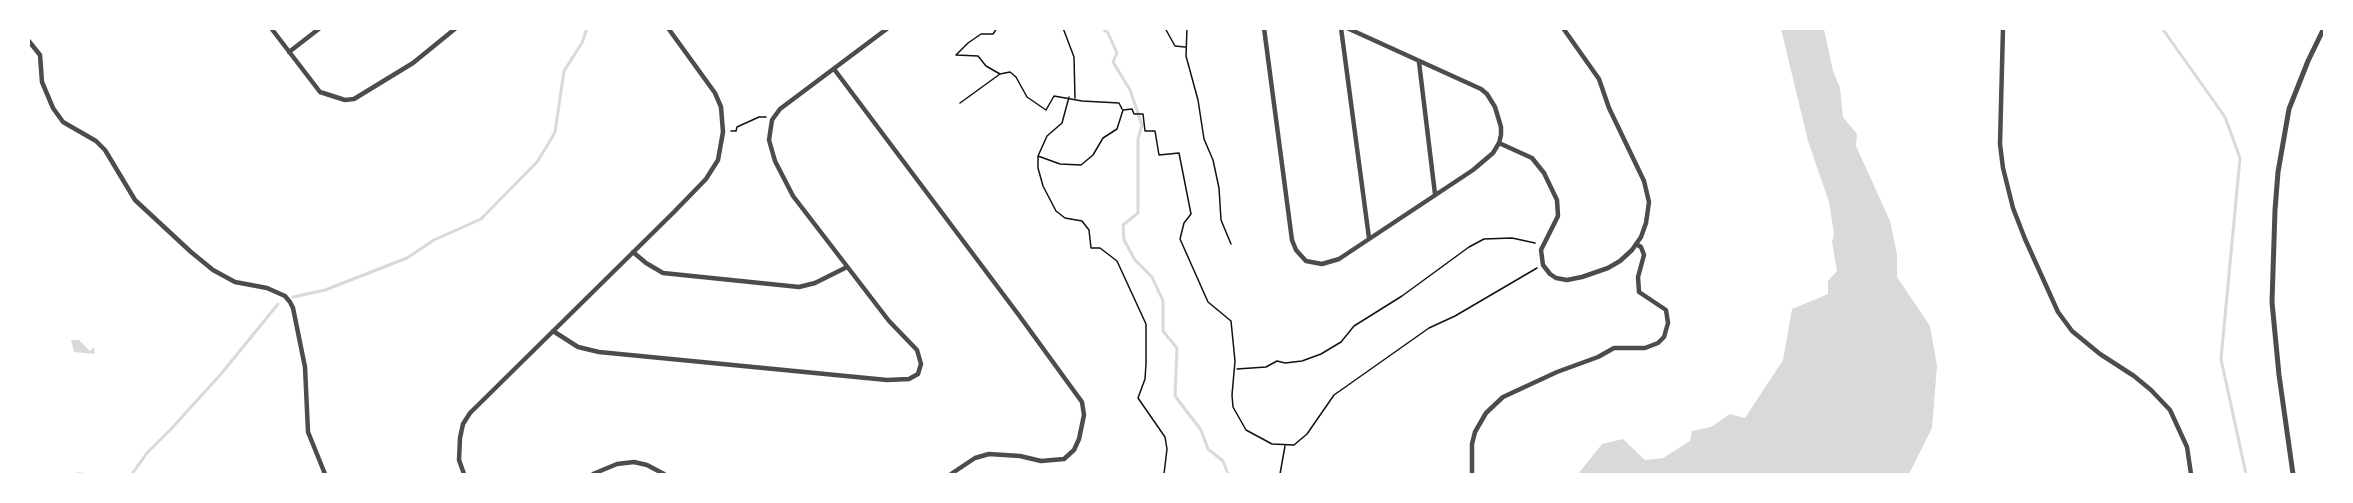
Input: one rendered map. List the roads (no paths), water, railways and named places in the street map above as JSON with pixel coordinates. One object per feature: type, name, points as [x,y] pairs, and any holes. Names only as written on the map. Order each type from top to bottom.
[{"type":"street","points":[[271,28],[320,92],[336,98],[354,99],[413,63],[456,28]]},
{"type":"street","points":[[289,52],[320,28]]},
{"type":"street","points":[[464,474],[459,460],[459,449],[461,430],[465,420],[674,213],[712,171],[721,149],[723,132],[721,107],[715,93],[668,28]]},
{"type":"street","points":[[553,331],[578,347],[599,352],[887,380],[901,381],[914,377],[920,370],[920,359],[912,345],[889,321],[793,196],[780,171],[769,140],[772,120],[780,109],[888,28]]},
{"type":"street","points":[[1264,28],[1292,240],[1296,250],[1306,261],[1322,264],[1339,259],[1484,162],[1499,143],[1501,126],[1487,94],[1470,83],[1347,28]]},
{"type":"street","points":[[1341,28],[1369,238]]},
{"type":"street","points":[[1499,143],[1532,158],[1544,172],[1557,200],[1557,216],[1542,245],[1543,265],[1550,274],[1556,278],[1571,280],[1599,272],[1620,261],[1636,244],[1642,234],[1648,210],[1644,181],[1609,108],[1601,82],[1563,28]]},
{"type":"street","points":[[2003,28],[2000,144],[2003,168],[2013,208],[2025,240],[2058,312],[2072,331],[2092,349],[2134,376],[2170,410],[2187,447],[2191,474]]},
{"type":"street","points":[[2292,474],[2272,302],[2274,210],[2289,109],[2307,61],[2324,28]]},
{"type":"street","points":[[28,40],[40,55],[42,82],[53,108],[63,122],[96,141],[105,150],[135,200],[213,270],[235,282],[267,288],[285,296],[290,302],[305,367],[308,432],[325,474]]},
{"type":"street","points":[[1419,62],[1435,194]]},
{"type":"street","points":[[834,69],[1082,402],[1084,416],[1079,440],[1074,450],[1064,459],[1041,461],[1020,456],[989,454],[975,458],[951,474]]},
{"type":"street","points":[[1472,474],[1472,444],[1475,432],[1491,407],[1503,397],[1614,348],[1645,348],[1658,343],[1664,337],[1668,323],[1666,310],[1639,292],[1638,277],[1644,255],[1641,247],[1636,244]]},
{"type":"street","points":[[633,252],[663,273],[799,287],[815,283],[848,267]]},
{"type":"street","points":[[593,474],[617,464],[634,462],[647,465],[664,474]]},
{"type":"waterway","points":[[293,297],[325,290],[407,258],[434,240],[481,219],[537,162],[555,132],[564,71],[582,43],[587,28]]},
{"type":"waterway","points":[[1102,28],[1108,33],[1117,53],[1113,62],[1130,90],[1142,125],[1138,139],[1138,213],[1123,225],[1124,240],[1135,260],[1152,277],[1163,301],[1163,331],[1177,348],[1175,396],[1201,430],[1208,449],[1223,461],[1228,474]]},
{"type":"waterway","points":[[2162,28],[2225,117],[2240,158],[2221,359],[2246,474]]},
{"type":"waterway","points":[[132,474],[147,453],[221,374],[278,304]]},
{"type":"waterway","points":[[76,474],[82,474]]}]
